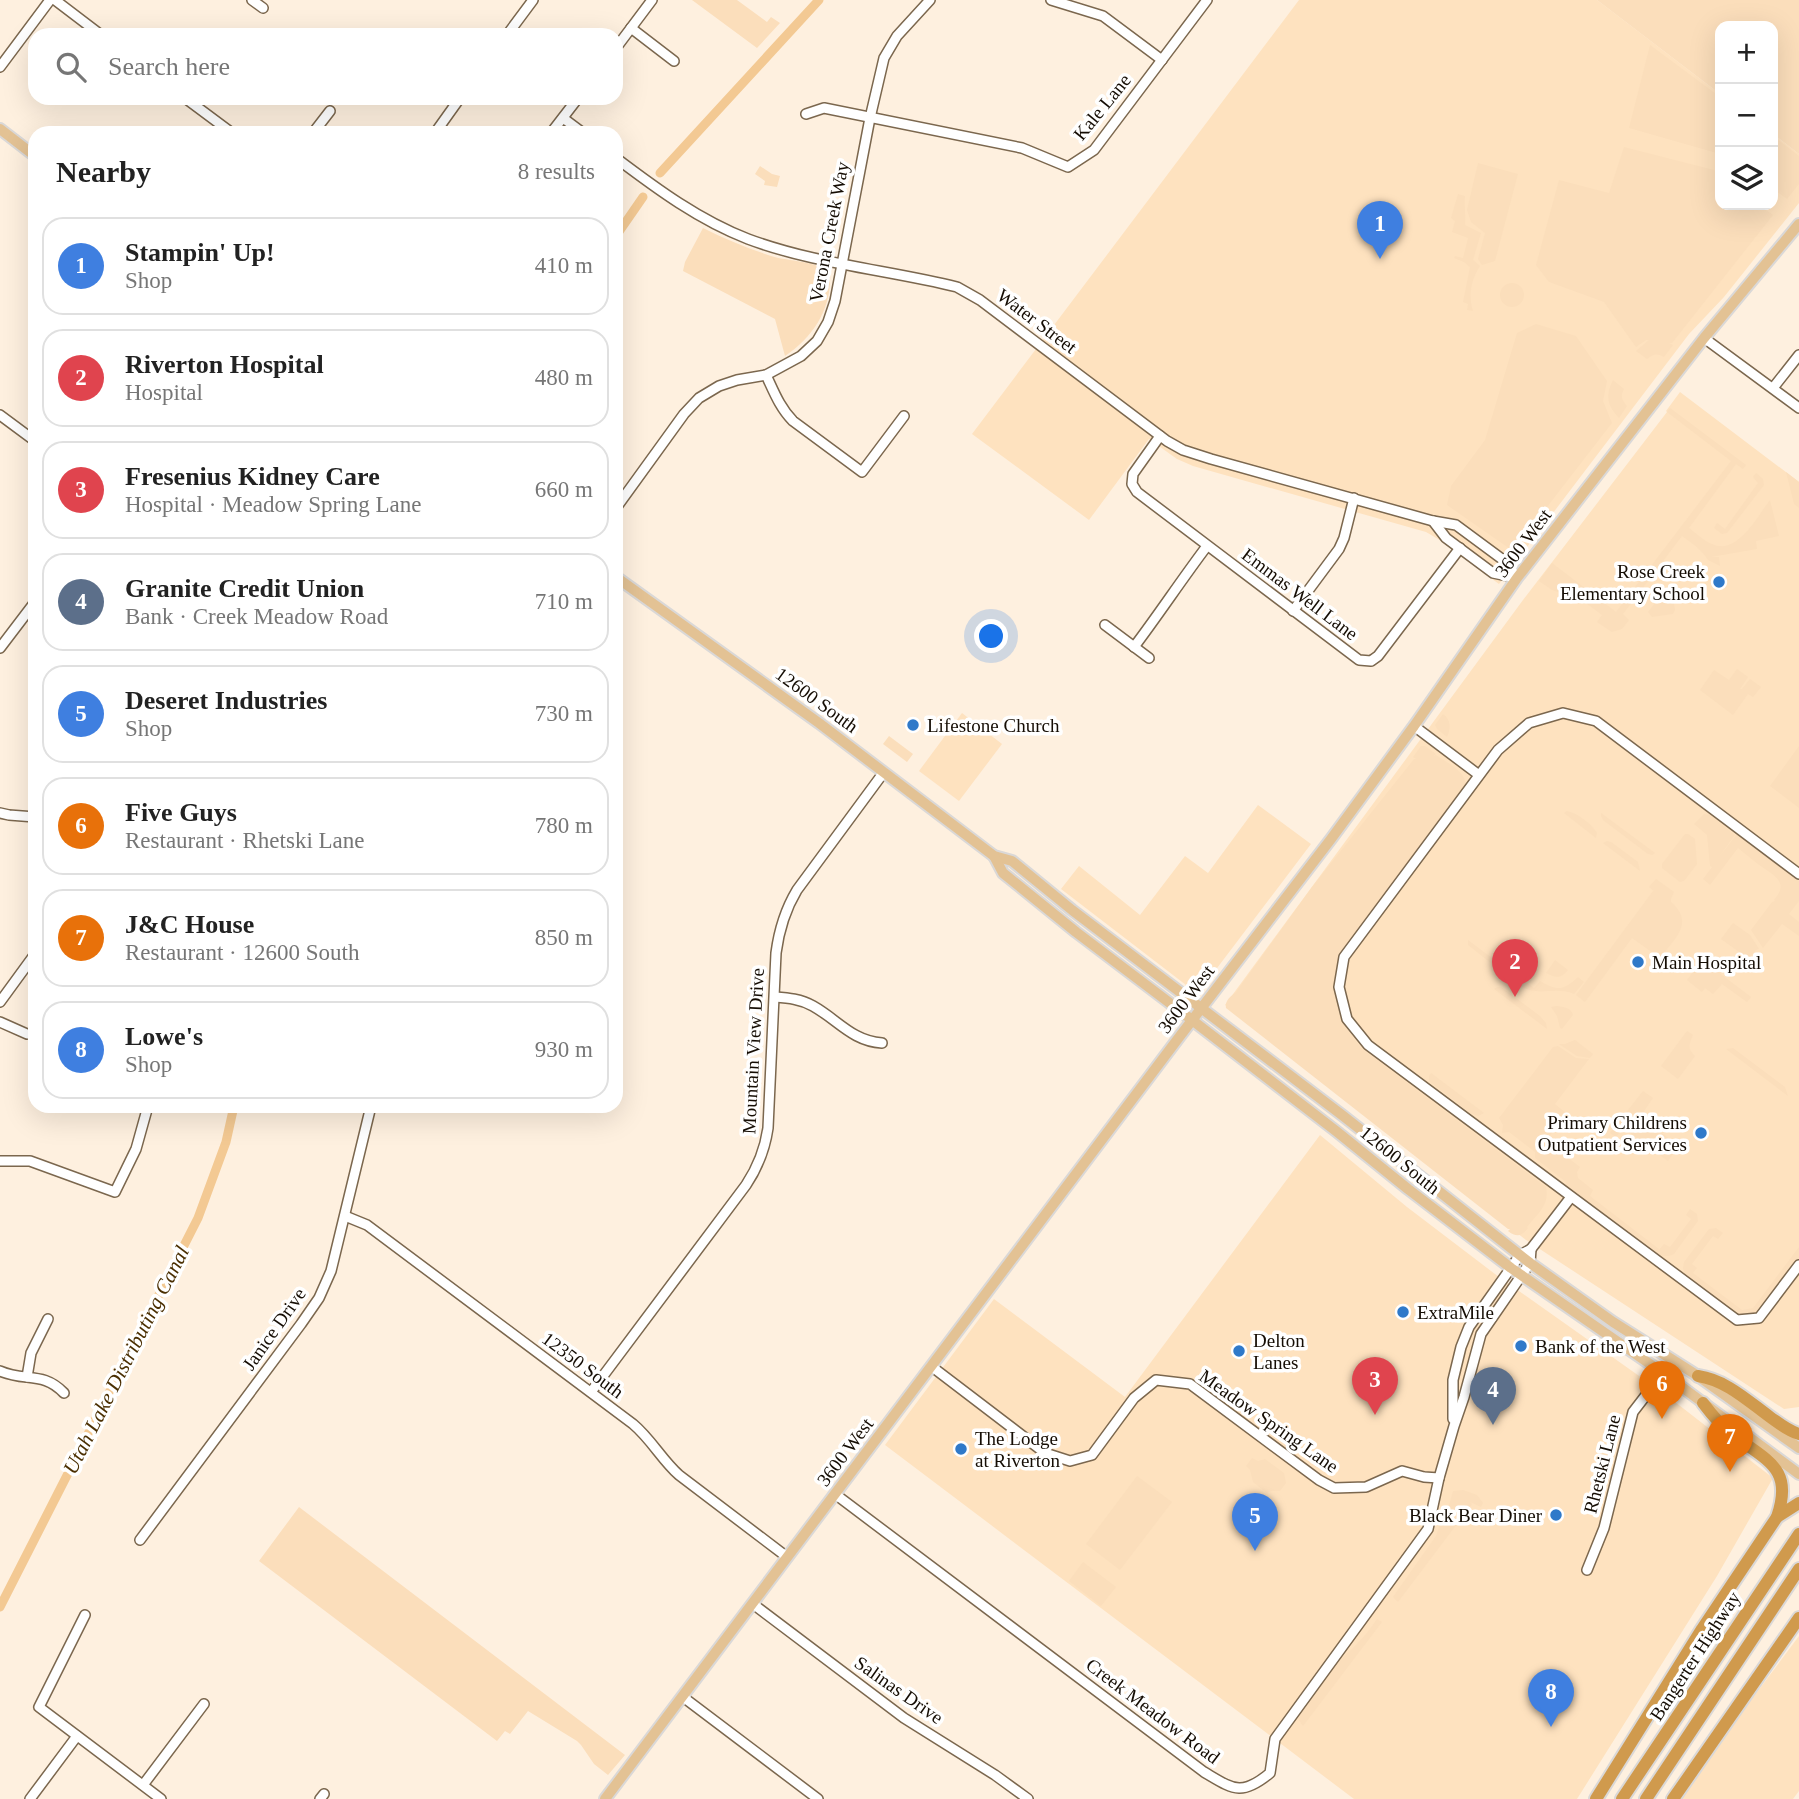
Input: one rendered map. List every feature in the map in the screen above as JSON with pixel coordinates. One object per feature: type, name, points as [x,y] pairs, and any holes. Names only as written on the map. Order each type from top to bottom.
[{"type":"highway","points":[[1698,1376],[1726,1385],[1786,1428],[1799,1434]]},
{"type":"highway","points":[[1596,1799],[1702,1629],[1777,1517],[1783,1493],[1778,1472],[1770,1462],[1724,1427],[1703,1403]]},
{"type":"highway","points":[[1777,1517],[1799,1503]]},
{"type":"highway","name":"Bangerter Highway","points":[[1622,1799],[1799,1534]]},
{"type":"highway","name":"Bangerter Highway","points":[[1646,1799],[1799,1569]]},
{"type":"highway","points":[[1673,1799],[1799,1618]]},
{"type":"main road","points":[[0,129],[28,151]]},
{"type":"main road","name":"3600 West","points":[[605,1799],[1331,839],[1517,578],[1704,338],[1799,224]]},
{"type":"main road","name":"12600 South","points":[[623,582],[884,772],[994,856],[1012,861],[1072,910],[1525,1252],[1530,1263],[1612,1322],[1698,1376],[1799,1448]]},
{"type":"main road","name":"12600 South","points":[[994,856],[1003,873],[1076,932],[1408,1189],[1511,1268],[1662,1373],[1799,1474]]},
{"type":"street","points":[[31,28],[53,0],[92,28]]},
{"type":"street","points":[[252,0],[262,8]]},
{"type":"street","points":[[512,28],[533,0]]},
{"type":"street","points":[[623,39],[652,0]]},
{"type":"street","name":"Verona Creek Way","points":[[623,498],[684,414],[699,398],[719,386],[766,374],[802,356],[817,341],[828,322],[835,301],[884,58],[897,36],[930,0]]},
{"type":"street","points":[[1051,0],[1103,16],[1162,60]]},
{"type":"street","name":"Kale Lane","points":[[870,117],[1022,148],[1068,167],[1094,150],[1207,0]]},
{"type":"street","points":[[631,28],[674,61]]},
{"type":"street","points":[[0,67],[28,32]]},
{"type":"street","points":[[194,105],[223,126]]},
{"type":"street","points":[[440,126],[455,105]]},
{"type":"street","points":[[557,126],[573,105]]},
{"type":"street","points":[[806,114],[824,108],[870,117]]},
{"type":"street","points":[[318,126],[330,111]]},
{"type":"street","points":[[563,118],[574,126]]},
{"type":"street","name":"Water Street","points":[[623,163],[702,218],[747,238],[786,251],[957,287],[980,300],[1160,436],[1183,450],[1433,521],[1456,525],[1506,562],[1517,578]]},
{"type":"street","points":[[1704,338],[1799,408]]},
{"type":"street","points":[[1773,388],[1799,355]]},
{"type":"street","points":[[766,374],[784,412],[862,472],[905,416]]},
{"type":"street","points":[[0,415],[28,436]]},
{"type":"street","name":"Emmas Well Lane","points":[[1160,436],[1133,474],[1132,484],[1140,495],[1359,660],[1371,661],[1380,653],[1460,548]]},
{"type":"street","points":[[1293,611],[1339,549],[1354,498]]},
{"type":"street","name":"Water Street","points":[[1433,521],[1446,538],[1493,573],[1517,578]]},
{"type":"street","points":[[1135,647],[1207,546]]},
{"type":"street","points":[[0,648],[28,611]]},
{"type":"street","points":[[1105,625],[1149,658]]},
{"type":"street","points":[[1799,874],[1596,721],[1563,713],[1529,723],[1498,750],[1345,957],[1339,987],[1347,1018],[1368,1045],[1737,1320],[1759,1318],[1799,1265]]},
{"type":"street","points":[[1413,726],[1479,775]]},
{"type":"street","name":"Mountain View Drive","points":[[591,1392],[757,1167],[768,1128],[778,939],[785,914],[804,879],[884,772]]},
{"type":"street","points":[[0,813],[28,817]]},
{"type":"street","points":[[0,1002],[28,964]]},
{"type":"street","points":[[775,997],[807,1003],[856,1037],[882,1043]]},
{"type":"street","points":[[0,1022],[27,1034]]},
{"type":"street","points":[[0,1161],[30,1161],[115,1192],[136,1149],[146,1113]]},
{"type":"street","name":"Janice Drive","points":[[140,1540],[311,1311],[331,1271],[369,1113]]},
{"type":"street","name":"Creek Meadow Road","points":[[1454,1426],[1453,1380],[1469,1327],[1511,1268],[1571,1197]]},
{"type":"street","name":"12350 South","points":[[345,1216],[367,1224],[642,1431],[679,1475],[788,1557]]},
{"type":"street","name":"Creek Meadow Road","points":[[835,1494],[1203,1772],[1231,1788],[1254,1786],[1269,1773],[1275,1739],[1428,1529],[1439,1478],[1481,1334],[1530,1263]]},
{"type":"street","points":[[27,1377],[32,1353],[48,1319]]},
{"type":"street","name":"Meadow Spring Lane","points":[[931,1366],[1045,1453],[1070,1461],[1092,1455],[1134,1398],[1156,1380],[1190,1384],[1319,1480],[1334,1488],[1366,1487],[1402,1471],[1439,1478]]},
{"type":"street","points":[[0,1371],[47,1379],[64,1393]]},
{"type":"street","name":"Rhetski Lane","points":[[1587,1570],[1604,1528],[1633,1412],[1662,1373]]},
{"type":"street","name":"Salinas Drive","points":[[753,1604],[904,1718],[1028,1799]]},
{"type":"street","points":[[85,1615],[39,1707],[162,1799]]},
{"type":"street","points":[[683,1697],[818,1799]]},
{"type":"street","points":[[143,1785],[204,1704]]},
{"type":"street","points":[[30,1799],[77,1736]]},
{"type":"shaded area","points":[[692,0],[737,0],[767,22],[771,17],[780,23],[757,48]]},
{"type":"shaded area","points":[[1299,0],[1597,0],[1715,90],[1715,210],[1778,210],[1778,138],[1799,154],[1799,203],[1724,297],[1689,334],[1499,584],[1426,532],[1193,466],[1177,459],[1149,439],[1089,520],[972,434]]},
{"type":"shaded area","points":[[1597,0],[1799,0],[1799,154],[1778,138],[1778,21],[1715,21],[1715,90]]},
{"type":"shaded area","points":[[1650,45],[1715,93],[1715,153],[1629,128]]},
{"type":"shaded area","points":[[1778,140],[1799,156],[1799,184],[1787,199],[1778,193]]},
{"type":"shaded area","points":[[1624,147],[1714,170],[1715,210],[1766,210],[1773,215],[1672,343],[1669,343],[1673,345],[1664,357],[1655,355],[1647,359],[1636,351],[1649,340],[1636,347],[1604,302],[1549,282],[1536,265],[1559,180],[1609,193]]},
{"type":"shaded area","points":[[1478,163],[1518,174],[1495,261],[1482,265],[1478,259],[1485,233],[1471,222],[1467,210]]},
{"type":"shaded area","points":[[760,166],[780,176],[777,187],[764,185],[765,181],[755,174]]},
{"type":"shaded area","points":[[1458,194],[1465,196],[1465,225],[1481,233],[1473,260],[1480,266],[1471,288],[1473,311],[1467,310],[1468,304],[1463,302],[1470,267],[1454,258],[1463,258],[1468,238],[1452,232],[1455,221],[1451,218]]},
{"type":"shaded area","points":[[703,228],[762,253],[810,263],[830,273],[828,298],[819,321],[804,340],[785,356],[775,319],[683,271]]},
{"type":"shaded area","points":[[1512,283],[1520,287],[1524,295],[1520,303],[1512,307],[1504,303],[1500,295],[1504,287]]},
{"type":"shaded area","points":[[1536,324],[1576,336],[1607,381],[1603,401],[1612,423],[1513,551],[1447,505],[1451,486],[1485,440],[1517,333]]},
{"type":"shaded area","points":[[1613,380],[1624,389],[1622,398],[1627,406],[1619,418],[1608,400]]},
{"type":"shaded area","points":[[1680,392],[1799,482],[1799,1407],[1784,1409],[1526,1240],[1225,1005]]},
{"type":"shaded area","points":[[1670,408],[1746,465],[1743,469],[1736,464],[1689,528],[1712,544],[1730,545],[1746,533],[1770,500],[1779,536],[1756,541],[1757,549],[1711,557],[1719,557],[1720,566],[1708,560],[1682,536],[1623,614],[1629,620],[1622,629],[1612,632],[1597,622],[1602,615],[1570,591],[1566,595],[1539,581],[1552,563],[1616,612],[1731,461],[1667,412]]},
{"type":"shaded area","points":[[1786,472],[1799,482],[1799,508],[1794,504]]},
{"type":"shaded area","points":[[1756,473],[1763,479],[1764,485],[1727,533],[1722,534],[1714,528],[1717,523],[1725,529],[1758,483],[1753,477]]},
{"type":"shaded area","points":[[1667,587],[1672,588],[1675,610],[1673,614],[1652,617],[1648,612]]},
{"type":"shaded area","points":[[1737,669],[1748,677],[1740,689],[1750,679],[1761,687],[1753,697],[1748,694],[1733,715],[1700,690],[1714,670],[1729,680]]},
{"type":"shaded area","points":[[962,713],[1002,744],[959,801],[919,771]]},
{"type":"shaded area","points":[[1443,714],[1450,724],[1447,737],[1435,725]]},
{"type":"shaded area","points":[[889,736],[913,754],[907,762],[883,744]]},
{"type":"shaded area","points":[[1421,746],[1425,746],[1436,754],[1433,756],[1436,755],[1455,768],[1463,776],[1466,786],[1352,937],[1339,961],[1337,1002],[1346,1028],[1361,1048],[1546,1187],[1546,1199],[1542,1208],[1526,1231],[1519,1235],[1508,1231],[1510,1229],[1226,1008],[1228,999],[1236,992],[1312,887],[1416,759],[1413,757]]},
{"type":"shaded area","points":[[1799,746],[1799,808],[1770,786]]},
{"type":"shaded area","points":[[1258,805],[1311,844],[1201,986],[1186,985],[1061,889],[1079,866],[1140,915],[1185,856],[1208,873]]},
{"type":"shaded area","points":[[1567,811],[1588,823],[1597,833],[1596,838],[1564,813]]},
{"type":"shaded area","points":[[1601,813],[1655,853],[1648,854],[1603,820]]},
{"type":"shaded area","points":[[1704,814],[1710,815],[1735,835],[1719,857],[1737,834],[1799,881],[1799,901],[1789,914],[1799,922],[1799,936],[1782,924],[1763,948],[1751,930],[1775,901],[1780,882],[1738,848],[1710,885],[1703,879],[1712,867],[1707,835],[1694,824]]},
{"type":"shaded area","points":[[1685,834],[1695,839],[1697,864],[1684,881],[1680,882],[1662,868],[1662,864]]},
{"type":"shaded area","points":[[1607,841],[1638,862],[1640,871],[1603,843]]},
{"type":"shaded area","points":[[1656,879],[1674,892],[1671,902],[1682,917],[1676,937],[1660,958],[1632,938],[1585,1002],[1576,995],[1654,891],[1649,887]]},
{"type":"shaded area","points":[[1733,923],[1750,935],[1759,949],[1749,959],[1721,939]]},
{"type":"shaded area","points":[[1468,940],[1500,964],[1492,964],[1468,945]]},
{"type":"shaded area","points":[[1555,960],[1568,970],[1555,977],[1546,973]]},
{"type":"shaded area","points":[[1702,960],[1751,997],[1747,1002],[1722,984],[1713,994],[1705,988],[1702,992],[1687,980]]},
{"type":"shaded area","points":[[1509,969],[1534,988],[1540,981],[1560,988],[1578,977],[1584,982],[1574,994],[1565,991],[1532,991],[1516,982],[1508,973]]},
{"type":"shaded area","points":[[1501,987],[1540,1016],[1547,1029],[1494,989]]},
{"type":"shaded area","points":[[1551,1007],[1569,1009],[1573,1015],[1562,1029]]},
{"type":"shaded area","points":[[1687,1031],[1693,1035],[1690,1046],[1695,1056],[1678,1079],[1661,1066]]},
{"type":"shaded area","points":[[1575,1040],[1593,1054],[1590,1058],[1577,1056],[1559,1044]]},
{"type":"shaded area","points":[[1558,1046],[1576,1058],[1589,1059],[1555,1104],[1566,1113],[1546,1141],[1580,1167],[1578,1178],[1593,1190],[1590,1196],[1659,1249],[1657,1252],[1664,1244],[1670,1247],[1691,1219],[1686,1215],[1690,1209],[1697,1214],[1698,1221],[1674,1254],[1664,1256],[1656,1253],[1565,1185],[1566,1182],[1535,1158],[1535,1152],[1509,1132],[1502,1133],[1503,1125],[1499,1118],[1553,1047]]},
{"type":"shaded area","points":[[1733,1048],[1785,1087],[1788,1096],[1726,1049]]},
{"type":"shaded area","points":[[1431,1073],[1484,1113],[1478,1116],[1470,1113],[1429,1081]]},
{"type":"shaded area","points":[[1643,1091],[1653,1098],[1644,1111],[1646,1113],[1643,1118],[1678,1146],[1668,1161],[1623,1128],[1616,1137],[1610,1133]]},
{"type":"shaded area","points":[[1320,1135],[1407,1207],[1495,1274],[1666,1395],[1773,1478],[1717,1576],[1577,1799],[1354,1799],[885,1445],[994,1299],[1125,1397]]},
{"type":"shaded area","points":[[1716,1228],[1723,1233],[1718,1239],[1713,1236],[1692,1264],[1697,1268],[1693,1273],[1742,1310],[1753,1308],[1799,1247],[1799,1258],[1758,1312],[1745,1316],[1737,1314],[1684,1273],[1684,1262],[1709,1229]]},
{"type":"shaded area","points":[[1252,1458],[1258,1461],[1265,1459],[1284,1473],[1286,1483],[1280,1491],[1267,1493],[1253,1482],[1246,1466]]},
{"type":"shaded area","points":[[1137,1476],[1172,1502],[1120,1570],[1086,1544]]},
{"type":"shaded area","points":[[1463,1490],[1477,1495],[1483,1503],[1481,1507],[1470,1502],[1472,1504],[1398,1602],[1393,1597],[1436,1536],[1453,1491]]},
{"type":"shaded area","points":[[299,1507],[625,1755],[608,1775],[594,1764],[577,1741],[528,1711],[510,1734],[505,1731],[497,1741],[259,1561]]},
{"type":"shaded area","points":[[1083,1562],[1116,1587],[1101,1606],[1069,1581]]},
{"type":"shaded area","points":[[1377,1619],[1382,1622],[1303,1726],[1298,1719],[1306,1699]]},
{"type":"shaded area","points":[[1799,1636],[1799,1791],[1793,1799],[1677,1799]]},
{"type":"waterway","name":"Utah Lake Distributing Canal","points":[[660,173],[819,0]]},
{"type":"waterway","name":"Utah Lake Distributing Canal","points":[[623,226],[643,197]]},
{"type":"waterway","name":"Utah Lake Distributing Canal","points":[[0,1607],[198,1218],[226,1142],[232,1113]]},
{"type":"place","name":"Stampin' Up!","points":[[1380,259]]},
{"type":"place","name":"Rose Creek Elementary School","points":[[1719,582]]},
{"type":"place","name":"Lifestone Church","points":[[913,725]]},
{"type":"place","name":"Main Hospital","points":[[1638,962]]},
{"type":"place","name":"Riverton Hospital","points":[[1515,997]]},
{"type":"place","name":"Primary Childrens Outpatient Services","points":[[1701,1133]]},
{"type":"place","name":"ExtraMile","points":[[1403,1312]]},
{"type":"place","name":"Bank of the West","points":[[1521,1346]]},
{"type":"place","name":"Delton Lanes","points":[[1239,1351]]},
{"type":"place","name":"Fresenius Kidney Care","points":[[1375,1415]]},
{"type":"place","name":"Five Guys","points":[[1662,1419]]},
{"type":"place","name":"Granite Credit Union","points":[[1493,1425]]},
{"type":"place","name":"The Lodge at Riverton","points":[[961,1449]]},
{"type":"place","name":"J&C House","points":[[1730,1472]]},
{"type":"place","name":"Black Bear Diner","points":[[1556,1515]]},
{"type":"place","name":"Deseret Industries","points":[[1255,1551]]},
{"type":"place","name":"Lowe's","points":[[1551,1727]]}]
